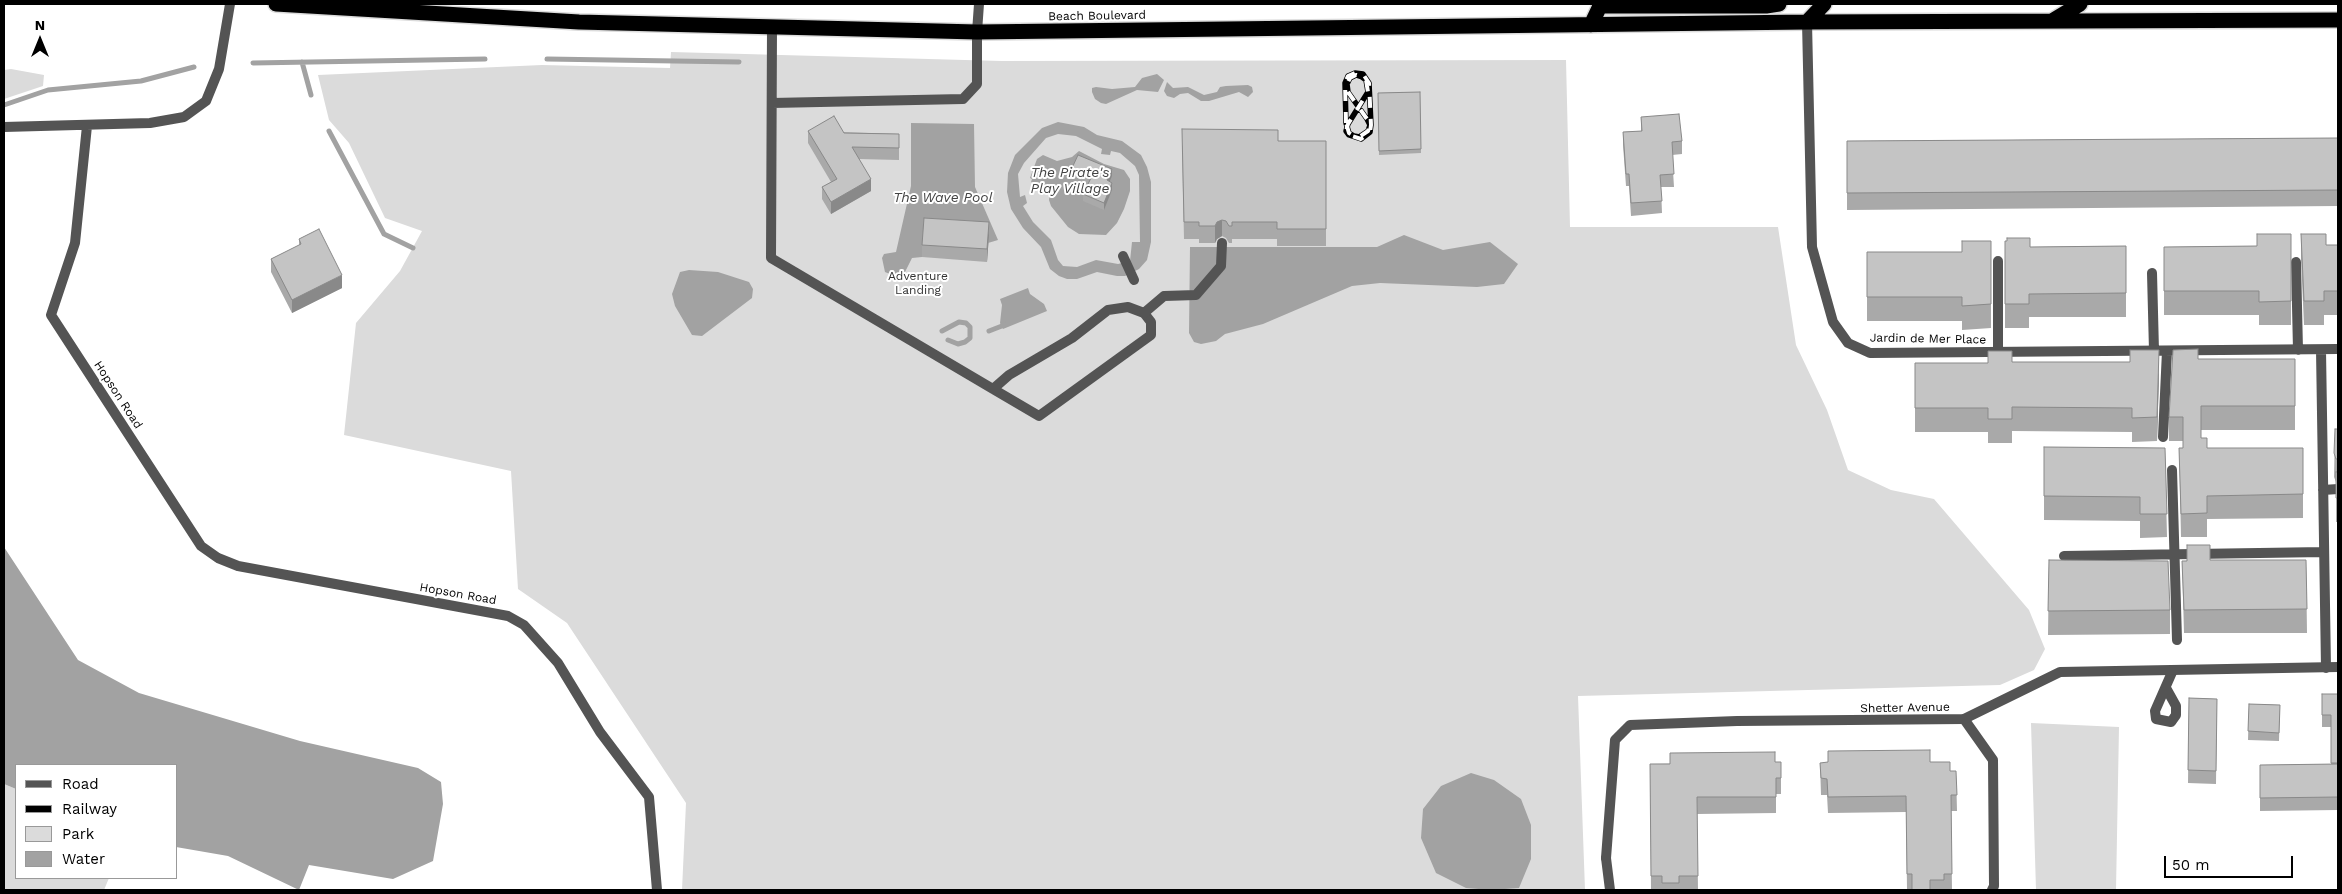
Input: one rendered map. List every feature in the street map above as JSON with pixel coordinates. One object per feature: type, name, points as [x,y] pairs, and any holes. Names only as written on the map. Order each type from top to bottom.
[{"type":"highway","name":"Beach Boulevard","points":[[276,4],[579,22],[976,32],[1807,22],[2338,20]]},
{"type":"highway","points":[[1591,25],[1600,6],[1766,6],[1780,4]]},
{"type":"highway","points":[[1807,22],[1824,4]]},
{"type":"highway","points":[[2051,21],[2080,4]]},
{"type":"street","points":[[4,127],[150,123],[184,118],[206,101],[219,69],[230,4]]},
{"type":"street","points":[[772,103],[963,99],[977,84],[976,32],[979,4]]},
{"type":"street","name":"Jardin de Mer Place","points":[[1807,22],[1812,247],[1833,322],[1848,343],[1870,353],[2338,349]]},
{"type":"street","points":[[772,28],[771,258],[993,389],[1039,416],[1151,335],[1151,322],[1144,313],[1128,307],[1108,310],[1072,338],[1009,375],[993,389]]},
{"type":"street","name":"Hopson Road","points":[[87,126],[75,243],[51,315],[201,546],[218,558],[238,566],[508,616],[524,625],[558,662],[600,732],[649,797],[657,890]]},
{"type":"street","points":[[1144,313],[1164,296],[1196,295],[1221,266],[1222,243]]},
{"type":"street","points":[[1123,256],[1134,280]]},
{"type":"street","points":[[1998,261],[1998,352]]},
{"type":"street","points":[[2296,262],[2298,350]]},
{"type":"street","points":[[2152,273],[2154,351]]},
{"type":"street","points":[[2321,350],[2326,668]]},
{"type":"street","points":[[2163,437],[2167,351]]},
{"type":"street","points":[[2172,470],[2176,554],[2177,640]]},
{"type":"street","points":[[2323,490],[2338,489]]},
{"type":"street","points":[[2064,556],[2324,552]]},
{"type":"street","name":"Shetter Avenue","points":[[1610,890],[1606,858],[1615,740],[1630,726],[1736,722],[1964,719],[2060,672],[2338,667]]},
{"type":"street","points":[[2166,688],[2173,670]]},
{"type":"street","points":[[1964,719],[1993,760],[1994,868],[1992,890]]},
{"type":"green space","name":"Adventure Landing","points":[[671,52],[1002,61],[1566,60],[1570,227],[1778,227],[1796,345],[1827,410],[1848,470],[1891,490],[1934,499],[2029,610],[2045,649],[2034,670],[2000,685],[1578,696],[1585,890],[682,890],[686,803],[567,623],[518,589],[511,471],[344,435],[356,323],[400,271],[422,231],[385,218],[349,143],[329,120],[318,75],[542,65],[670,68]]},
{"type":"green space","points":[[11,69],[44,75],[43,86],[4,99],[4,70]]},
{"type":"green space","points":[[2031,723],[2119,727],[2116,890],[2036,890]]},
{"type":"green space","points":[[4,784],[15,789],[15,879],[109,879],[104,890],[4,890]]},
{"type":"water","points":[[1157,74],[1164,80],[1158,92],[1137,90],[1106,104],[1095,99],[1092,92],[1092,88],[1096,87],[1112,89],[1135,87],[1142,78]]},
{"type":"water","points":[[1167,82],[1173,88],[1188,87],[1204,95],[1217,92],[1220,87],[1226,86],[1248,85],[1252,87],[1253,92],[1248,97],[1239,92],[1209,101],[1201,101],[1188,93],[1180,94],[1174,98],[1167,96],[1164,91]]},
{"type":"water","points":[[1058,122],[1084,127],[1097,135],[1122,141],[1141,155],[1151,182],[1151,242],[1147,260],[1139,269],[1125,276],[1097,272],[1077,279],[1067,279],[1050,269],[1041,247],[1023,228],[1011,209],[1007,192],[1008,173],[1015,155],[1042,128]],"holes":[[[1058,134],[1076,136],[1102,149],[1101,154],[1110,155],[1111,151],[1120,153],[1135,166],[1139,175],[1140,242],[1132,242],[1130,261],[1118,264],[1096,260],[1077,267],[1063,266],[1058,260],[1051,240],[1033,222],[1023,206],[1027,203],[1025,195],[1020,197],[1018,174],[1024,163],[1046,138]]]},
{"type":"water","name":"The Wave Pool","points":[[911,123],[974,124],[975,187],[998,240],[988,243],[989,235],[924,231],[922,257],[912,258],[905,272],[892,275],[885,272],[882,258],[884,254],[896,252],[911,186]]},
{"type":"water","name":"The Pirate's Play Village","points":[[1079,151],[1104,164],[1124,170],[1130,179],[1130,191],[1124,209],[1117,223],[1106,235],[1079,234],[1068,227],[1051,206],[1049,200],[1050,190],[1031,182],[1032,179],[1030,178],[1037,159],[1043,155],[1057,161],[1072,157]]},
{"type":"water","points":[[1404,235],[1443,250],[1490,242],[1518,264],[1504,284],[1477,287],[1380,283],[1352,286],[1263,324],[1225,334],[1216,341],[1201,344],[1194,342],[1189,333],[1190,247],[1377,247]]},
{"type":"water","points":[[689,270],[718,272],[749,282],[753,289],[752,298],[702,336],[692,335],[675,306],[672,294],[680,272]]},
{"type":"water","points":[[1028,288],[1030,294],[1044,304],[1047,311],[1003,329],[1000,323],[1002,305],[1000,299]]},
{"type":"water","points":[[4,547],[78,660],[139,693],[300,741],[418,768],[441,782],[443,804],[433,861],[393,879],[309,865],[299,890],[228,856],[178,847],[178,764],[15,764],[15,789],[4,784]]},
{"type":"water","points":[[1471,773],[1494,780],[1521,799],[1531,825],[1531,859],[1519,888],[1491,890],[1466,888],[1436,873],[1421,838],[1423,809],[1441,786]]},
{"type":"building","points":[[1420,92],[1421,149],[1379,151],[1378,93]]},
{"type":"building","points":[[1679,114],[1682,141],[1672,142],[1674,174],[1660,175],[1662,201],[1631,203],[1629,174],[1626,174],[1623,132],[1642,131],[1641,117]]},
{"type":"building","points":[[834,116],[844,133],[899,134],[899,148],[852,147],[871,179],[831,202],[822,187],[837,179],[808,131]]},
{"type":"building","points":[[1182,129],[1278,130],[1278,141],[1326,141],[1326,229],[1277,229],[1277,222],[1232,222],[1232,226],[1229,226],[1226,221],[1222,220],[1217,222],[1215,226],[1199,226],[1199,222],[1184,222]]},
{"type":"building","points":[[2338,138],[2338,190],[1847,193],[1847,141]]},
{"type":"building","points":[[1078,155],[1112,169],[1107,180],[1112,183],[1104,203],[1083,194],[1091,178],[1072,168]]},
{"type":"building","points":[[924,218],[989,222],[987,249],[922,245]]},
{"type":"building","points":[[319,229],[342,275],[292,300],[271,259],[301,244],[299,239]]},
{"type":"building","points":[[2257,234],[2291,234],[2291,301],[2259,302],[2259,291],[2164,291],[2164,247],[2257,246]]},
{"type":"building","points":[[2301,234],[2326,234],[2326,245],[2338,245],[2338,291],[2324,291],[2324,301],[2304,301]]},
{"type":"building","points":[[2007,238],[2030,238],[2030,247],[2126,246],[2126,293],[2029,294],[2029,304],[2005,304],[2005,241],[2007,241]]},
{"type":"building","points":[[1962,241],[1991,241],[1991,304],[1962,306],[1962,297],[1867,297],[1867,252],[1962,252]]},
{"type":"building","points":[[2198,349],[2198,359],[2295,359],[2295,406],[2201,406],[2201,438],[2207,438],[2207,448],[2303,448],[2303,494],[2207,496],[2207,513],[2181,514],[2179,448],[2183,448],[2183,417],[2169,417],[2173,350]]},
{"type":"building","points":[[2130,350],[2159,350],[2157,417],[2132,418],[2132,408],[2012,407],[2012,419],[1988,419],[1988,408],[1915,408],[1915,363],[1988,363],[1988,351],[2012,351],[2012,362],[2130,362]]},
{"type":"building","points":[[2335,429],[2338,429],[2338,459],[2336,459],[2334,453]]},
{"type":"building","points":[[2044,447],[2165,448],[2167,514],[2140,514],[2140,497],[2044,496]]},
{"type":"building","points":[[2336,472],[2338,472],[2338,498],[2336,498]]},
{"type":"building","points":[[2187,545],[2210,545],[2210,560],[2306,560],[2307,609],[2184,610],[2182,561],[2187,561]]},
{"type":"building","points":[[2049,560],[2168,561],[2170,610],[2048,611]]},
{"type":"building","points":[[2322,694],[2338,694],[2338,763],[2331,763],[2331,715],[2322,715]]},
{"type":"building","points":[[2189,698],[2217,699],[2216,771],[2188,770]]},
{"type":"building","points":[[2249,704],[2280,705],[2279,733],[2248,731]]},
{"type":"building","points":[[1930,750],[1930,762],[1950,762],[1950,771],[1956,771],[1957,795],[1951,795],[1952,874],[1944,874],[1944,880],[1930,880],[1930,890],[1912,890],[1912,874],[1907,874],[1906,796],[1828,797],[1827,779],[1821,778],[1820,763],[1828,762],[1828,751]]},
{"type":"building","points":[[1775,752],[1775,762],[1781,762],[1781,778],[1776,778],[1776,797],[1697,797],[1698,876],[1679,876],[1679,883],[1662,883],[1662,876],[1651,876],[1650,764],[1670,764],[1670,753]]},
{"type":"building","points":[[2338,764],[2338,797],[2260,798],[2260,765]]},
{"type":"waterway","points":[[253,63],[485,59]]},
{"type":"waterway","points":[[547,59],[739,62]]},
{"type":"waterway","points":[[302,62],[311,95]]},
{"type":"waterway","points":[[4,105],[48,90],[141,81],[194,67]]},
{"type":"waterway","points":[[329,131],[384,234],[413,248]]},
{"type":"waterway","points":[[942,331],[959,322],[966,323],[970,327],[970,338],[965,342],[958,344],[948,340]]},
{"type":"waterway","points":[[989,331],[1007,324]]},
{"type":"railway","points":[[1346,123],[1345,83],[1348,76],[1355,73],[1363,74],[1369,83],[1371,125],[1370,132],[1361,139],[1349,135],[1346,131],[1348,124],[1368,92],[1366,80],[1356,75],[1350,78],[1347,84],[1348,92],[1367,119],[1370,125],[1368,131],[1359,137],[1349,133],[1346,123]]}]
